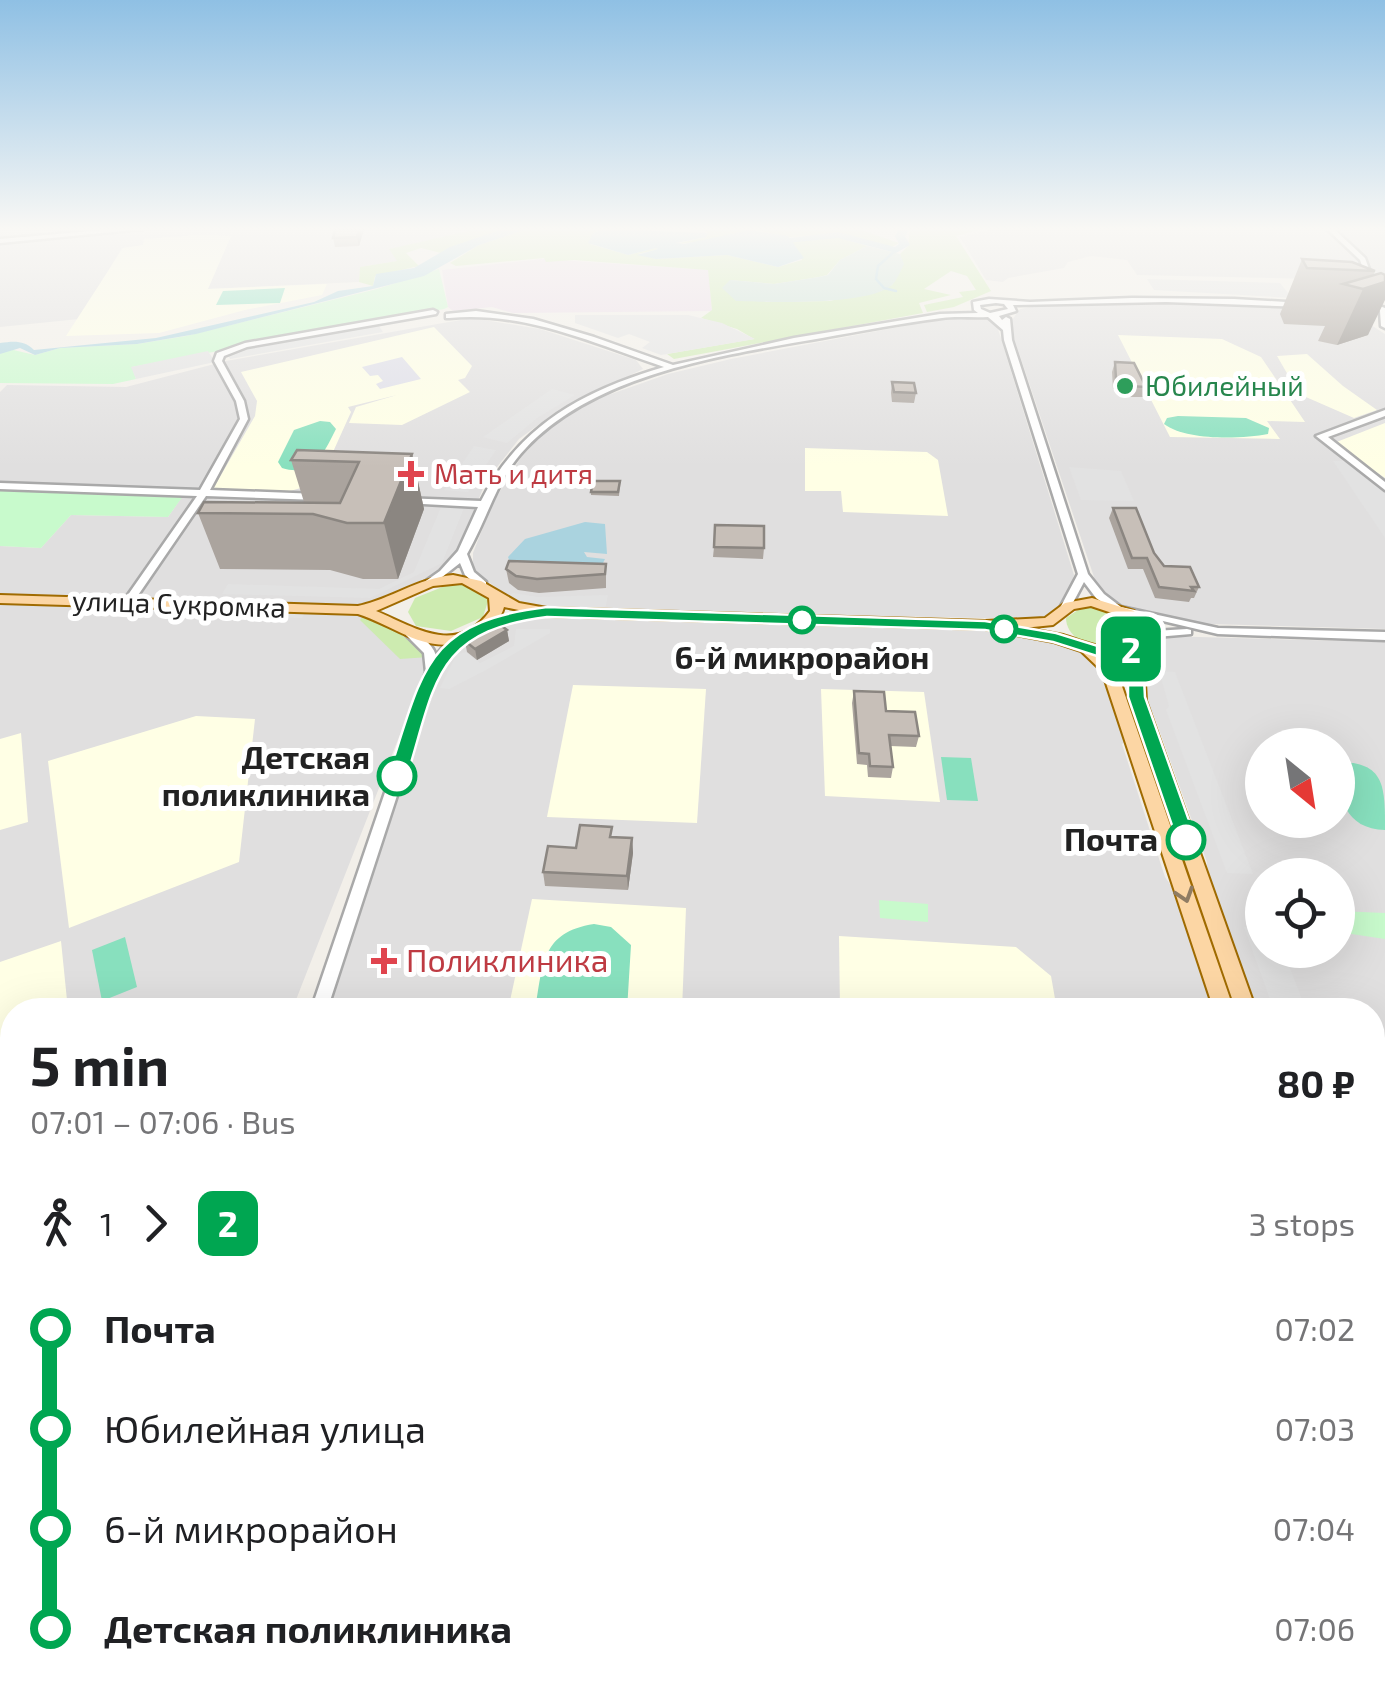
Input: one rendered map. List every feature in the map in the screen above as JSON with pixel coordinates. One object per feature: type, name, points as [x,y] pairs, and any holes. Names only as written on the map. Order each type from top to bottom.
[{"type":"main road","points":[[358,610],[388,604],[428,583],[453,579],[482,584],[518,607],[547,612],[985,626],[1041,623],[1092,602],[1119,609],[1142,628],[1138,644],[1138,702],[1242,998]]},
{"type":"main road","points":[[408,594],[396,614],[408,632]]},
{"type":"main road","points":[[475,632],[497,611],[496,595]]},
{"type":"main road","name":"улица Сукромка","points":[[0,599],[358,610]]},
{"type":"main road","points":[[358,610],[378,614],[408,632],[442,640],[517,616],[547,612]]},
{"type":"main road","points":[[1062,612],[1060,630],[1109,669],[1220,998]]},
{"type":"main road","points":[[985,626],[1108,653],[1138,644]]},
{"type":"street","points":[[428,583],[464,556],[484,504],[513,455],[536,432],[582,402],[637,378],[672,368],[970,308]]},
{"type":"street","points":[[979,308],[1006,328]]},
{"type":"street","points":[[954,314],[1010,309],[1006,328],[1083,574],[1100,596],[1119,609],[1218,631]]},
{"type":"street","points":[[128,602],[203,494],[244,418],[218,359],[222,353],[244,345],[433,312]]},
{"type":"street","points":[[450,316],[484,314],[515,318],[672,368]]},
{"type":"street","points":[[1369,316],[1384,314],[1382,327]]},
{"type":"street","points":[[632,354],[646,367],[637,378]]},
{"type":"street","points":[[1385,413],[1321,436],[1385,487]]},
{"type":"street","points":[[0,486],[325,497]]},
{"type":"street","points":[[396,500],[484,504]]},
{"type":"street","points":[[464,556],[469,572],[482,584]]},
{"type":"street","points":[[1062,612],[1083,574]]},
{"type":"street","points":[[1138,644],[1162,633],[1218,631],[1385,636]]},
{"type":"street","points":[[408,632],[430,652],[431,673]]},
{"type":"street","points":[[323,998],[431,673],[444,652],[475,632]]},
{"type":"shaded area","points":[[0,308],[86,308],[79,319],[0,327]]},
{"type":"shaded area","points":[[84,308],[254,308],[159,333],[66,336]]},
{"type":"shaded area","points":[[496,308],[712,311],[513,313]]},
{"type":"shaded area","points":[[1323,308],[1357,316],[1385,334],[1385,629],[1210,624],[1157,617],[1119,604],[1097,586],[1011,329],[1020,309]]},
{"type":"shaded area","points":[[575,315],[688,315],[722,323],[755,339],[661,355],[642,348],[650,342],[629,334],[618,338],[575,323]]},
{"type":"shaded area","name":"6-й микрорайон","points":[[981,316],[993,321],[998,329],[1074,575],[1067,598],[1047,616],[1031,619],[548,609],[521,605],[473,571],[473,553],[492,504],[526,449],[552,426],[597,399],[668,374],[731,359],[951,317]]},
{"type":"shaded area","points":[[472,318],[540,329],[636,360],[643,369],[560,409],[519,439],[486,481],[456,555],[438,572],[368,606],[0,594],[0,546],[41,548],[71,515],[168,517],[187,490],[0,484],[0,392],[7,385],[126,387],[226,361]]},
{"type":"shaded area","points":[[377,323],[383,332],[230,359],[227,353]]},
{"type":"shaded area","points":[[434,327],[472,366],[465,378],[458,380],[470,392],[402,425],[349,423],[356,407],[397,395],[348,407],[351,412],[319,483],[290,491],[213,489],[255,416],[257,401],[241,372]]},
{"type":"shaded area","points":[[1118,335],[1222,339],[1261,357],[1305,422],[1267,421],[1280,439],[1170,437]]},
{"type":"shaded area","points":[[208,351],[215,362],[136,379],[131,367]]},
{"type":"shaded area","points":[[1307,354],[1377,410],[1354,418],[1299,394],[1277,356]]},
{"type":"shaded area","points":[[402,357],[421,379],[380,389],[376,384],[383,381],[378,375],[370,376],[362,367]]},
{"type":"shaded area","points":[[552,389],[575,395],[537,418],[507,443],[483,437]]},
{"type":"shaded area","points":[[1385,423],[1385,478],[1334,443]]},
{"type":"shaded area","points":[[474,446],[496,450],[468,492],[444,490]]},
{"type":"shaded area","points":[[805,448],[927,452],[938,460],[948,516],[843,512],[841,491],[805,491]]},
{"type":"shaded area","points":[[1333,461],[1351,461],[1373,478],[1385,494],[1385,538]]},
{"type":"shaded area","points":[[1069,467],[1121,471],[1134,501],[1081,500]]},
{"type":"shaded area","points":[[441,507],[464,508],[442,563],[370,598],[222,594],[228,584],[379,589],[414,572]]},
{"type":"shaded area","points":[[513,593],[538,597],[608,595],[606,606],[598,609],[531,607],[507,596]]},
{"type":"shaded area","points":[[0,604],[368,616],[422,648],[428,663],[297,998],[0,998]]},
{"type":"shaded area","points":[[143,607],[305,612],[302,618],[139,613]]},
{"type":"shaded area","points":[[547,617],[994,630],[1061,643],[1086,655],[1104,671],[1128,740],[1122,744],[1165,877],[1181,900],[1213,998],[331,998],[443,659],[461,643],[496,627]]},
{"type":"shaded area","points":[[516,629],[550,629],[550,633],[449,689],[440,688],[457,654],[466,652],[480,663],[514,646]]},
{"type":"shaded area","points":[[1162,636],[1385,642],[1385,998],[1250,998],[1208,882],[1207,862],[1153,713],[1147,709],[1142,695],[1145,651]]},
{"type":"shaded area","points":[[1159,671],[1175,672],[1247,858],[1245,874],[1227,873],[1166,710],[1169,706]]},
{"type":"shaded area","points":[[573,685],[706,689],[697,823],[547,817]]},
{"type":"shaded area","points":[[821,689],[924,692],[940,802],[825,796]]},
{"type":"shaded area","points":[[196,716],[255,719],[239,862],[69,928],[48,761]]},
{"type":"shaded area","points":[[21,733],[28,822],[0,830],[0,739]]},
{"type":"shaded area","points":[[532,899],[686,908],[682,998],[511,998]]},
{"type":"shaded area","points":[[839,936],[1016,947],[1051,976],[1055,998],[840,998]]},
{"type":"shaded area","points":[[61,941],[67,998],[0,998],[0,962]]},
{"type":"shaded area","points":[[1259,968],[1290,968],[1301,998],[1270,998]]},
{"type":"green space","points":[[299,308],[446,308],[132,367],[136,379],[113,384],[0,383],[0,354],[9,349],[35,355],[60,348],[137,344]]},
{"type":"green space","points":[[921,308],[923,313],[674,359],[667,354],[754,339],[737,329],[701,318],[712,310]]},
{"type":"green space","points":[[1167,418],[1246,418],[1269,428],[1268,434],[1257,436],[1200,436],[1164,424]]},
{"type":"green space","points":[[320,421],[330,422],[336,429],[322,455],[302,469],[282,468],[278,462],[294,430]]},
{"type":"green space","points":[[0,490],[183,496],[168,517],[71,515],[41,548],[0,546]]},
{"type":"green space","points":[[450,584],[481,592],[488,601],[483,617],[451,631],[416,626],[408,612],[415,598]]},
{"type":"green space","points":[[1093,607],[1128,620],[1135,632],[1129,641],[1108,648],[1075,637],[1066,618],[1081,608]]},
{"type":"green space","points":[[364,615],[392,627],[429,657],[400,659],[360,620]]},
{"type":"green space","points":[[941,757],[971,758],[978,801],[947,800]]},
{"type":"green space","points":[[1355,763],[1374,772],[1383,789],[1385,830],[1355,819]]},
{"type":"green space","points":[[879,900],[928,904],[928,922],[880,918]]},
{"type":"green space","points":[[1355,912],[1385,913],[1385,939],[1355,935]]},
{"type":"green space","points":[[594,924],[611,927],[631,945],[628,998],[537,998],[548,953],[564,934]]},
{"type":"green space","points":[[125,937],[137,987],[101,998],[92,950]]},
{"type":"water","points":[[297,308],[196,334],[137,344],[60,348],[35,355],[20,348],[0,354],[0,343],[18,342],[34,350],[156,338]]},
{"type":"water","points":[[585,522],[605,524],[607,554],[584,552],[587,557],[605,559],[601,567],[510,562],[508,557],[525,539]]},
{"type":"building","points":[[1115,362],[1134,363],[1146,387],[1127,386],[1124,380],[1116,379]]},
{"type":"building","points":[[892,382],[914,383],[916,393],[894,392]]},
{"type":"building","points":[[297,450],[412,454],[384,523],[347,523],[313,514],[198,513],[204,502],[340,503],[359,462],[291,460]]},
{"type":"building","points":[[593,481],[620,481],[618,492],[591,492]]},
{"type":"building","points":[[1113,508],[1136,508],[1154,553],[1164,566],[1190,567],[1199,587],[1191,587],[1194,591],[1159,587],[1147,558],[1132,558]]},
{"type":"building","points":[[715,525],[764,526],[764,548],[714,547]]},
{"type":"building","points":[[509,561],[606,564],[605,574],[537,579],[516,576],[506,569]]},
{"type":"building","points":[[499,624],[507,630],[475,649],[465,641],[482,631]]},
{"type":"building","points":[[854,691],[884,692],[886,711],[915,712],[919,736],[889,735],[893,767],[870,766],[869,754],[859,753]]},
{"type":"building","points":[[580,825],[612,827],[610,837],[632,838],[627,876],[543,872],[548,846],[576,848]]},
{"type":"bus line","name":"2","points":[[397,776],[431,673],[444,652],[470,634],[504,619],[547,612],[985,626],[1066,640],[1100,652],[1136,646],[1137,697],[1186,840]]},
{"type":"place","name":"Юбилейный","points":[[1125,386]]},
{"type":"place","name":"Мать и дитя","points":[[411,474]]},
{"type":"place","name":"6-й микрорайон","points":[[802,620]]},
{"type":"place","name":"Детская поликлиника","points":[[397,776]]},
{"type":"place","name":"Почта","points":[[1186,840]]},
{"type":"place","name":"Поликлиника","points":[[384,961]]}]
